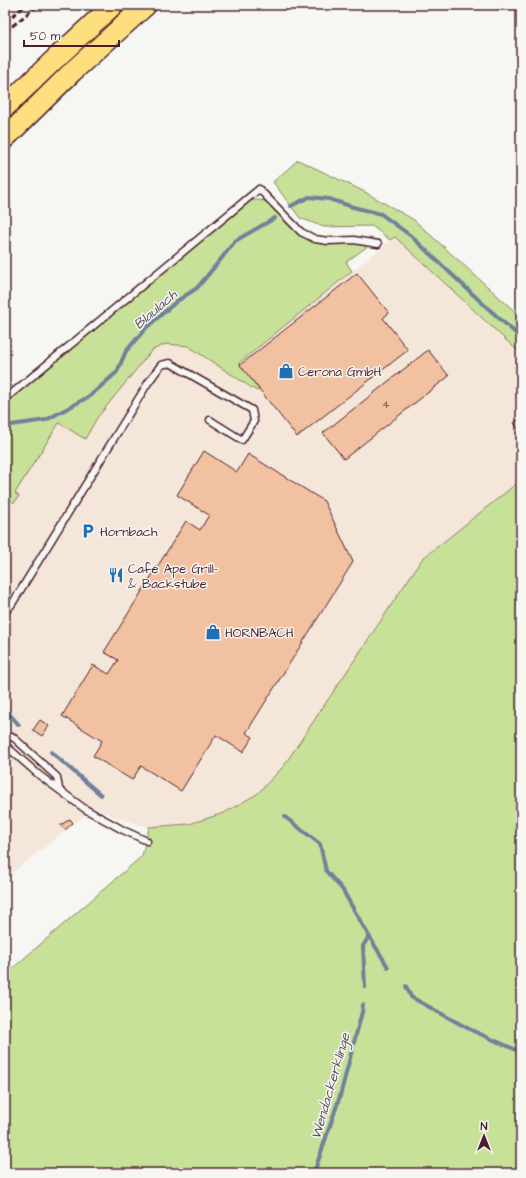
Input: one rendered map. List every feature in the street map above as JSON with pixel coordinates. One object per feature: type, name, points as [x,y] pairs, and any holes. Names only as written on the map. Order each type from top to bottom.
[{"type":"highway","points":[[5,107],[113,5]]},
{"type":"highway","points":[[5,138],[78,67],[146,5]]},
{"type":"lane","points":[[5,399],[259,189],[301,232],[315,239],[328,241],[354,240],[378,244]]},
{"type":"lane","points":[[5,612],[12,604],[148,383],[161,365],[170,363],[252,410],[254,421],[242,440],[210,420]]},
{"type":"lane","points":[[5,738],[13,737],[57,777],[58,789]]},
{"type":"lane","points":[[5,744],[39,775],[85,809],[123,830],[147,841]]},
{"type":"shaded area","points":[[395,237],[521,354],[521,480],[422,559],[283,767],[257,794],[224,813],[189,824],[149,827],[120,819],[94,808],[5,878],[5,441],[195,313],[239,363]]},
{"type":"green space","points":[[298,160],[363,191],[414,220],[521,317],[521,354],[395,237],[390,240],[372,226],[324,227],[300,218],[273,182]]},
{"type":"green space","points":[[245,201],[267,201],[301,232],[315,239],[372,243],[346,262],[352,271],[239,363],[260,391],[255,390],[188,346],[166,344],[152,350],[97,418],[85,439],[59,423],[15,493],[19,496],[14,503],[9,498],[5,508],[5,399]]},
{"type":"green space","points":[[521,480],[521,1173],[5,1173],[5,975],[142,856],[149,827],[189,824],[224,813],[257,794],[283,767],[422,559]]},
{"type":"building","points":[[357,273],[389,313],[383,318],[408,350],[297,437],[240,365]]},
{"type":"building","points":[[428,350],[449,376],[344,459],[323,433]]},
{"type":"building","points":[[521,418],[521,434],[514,423]]},
{"type":"building","name":"HORNBACH","points":[[204,451],[237,472],[248,454],[324,501],[353,562],[246,733],[253,737],[243,752],[216,735],[181,791],[141,766],[132,780],[93,756],[102,741],[62,716],[93,665],[109,674],[118,660],[104,652],[186,521],[200,530],[209,515],[177,495]]},
{"type":"building","points":[[40,720],[49,726],[42,736],[33,730]]},
{"type":"building","points":[[70,819],[73,823],[65,830],[61,825]]},
{"type":"waterway","name":"Blaulach","points":[[291,206],[309,197],[329,199],[381,214],[411,236],[521,338]]},
{"type":"waterway","name":"Blaulach","points":[[5,427],[46,420],[90,396],[117,372],[126,351],[147,327],[177,301],[197,288],[235,241],[275,218]]},
{"type":"waterway","name":"Wendackerklinge","points":[[5,709],[19,725]]},
{"type":"waterway","name":"Wendackerklinge","points":[[51,752],[101,795]]},
{"type":"waterway","name":"Wendackerklinge","points":[[285,817],[320,844],[326,871],[342,889],[369,936],[363,946],[365,987]]},
{"type":"waterway","points":[[369,936],[388,967]]},
{"type":"waterway","points":[[406,986],[411,997],[471,1030],[521,1052]]},
{"type":"waterway","name":"Wendackerklinge","points":[[316,1173],[315,1170],[340,1096],[363,1005]]},
{"type":"railway","points":[[5,22],[26,5]]},
{"type":"railway","points":[[5,32],[38,5]]},
{"type":"place","name":"Cerona GmbH","points":[[286,371]]},
{"type":"place","name":"Hornbach","points":[[88,531]]},
{"type":"place","name":"Café Ape Grill- & Backstube","points":[[116,575]]},
{"type":"place","name":"HORNBACH","points":[[213,632]]}]
